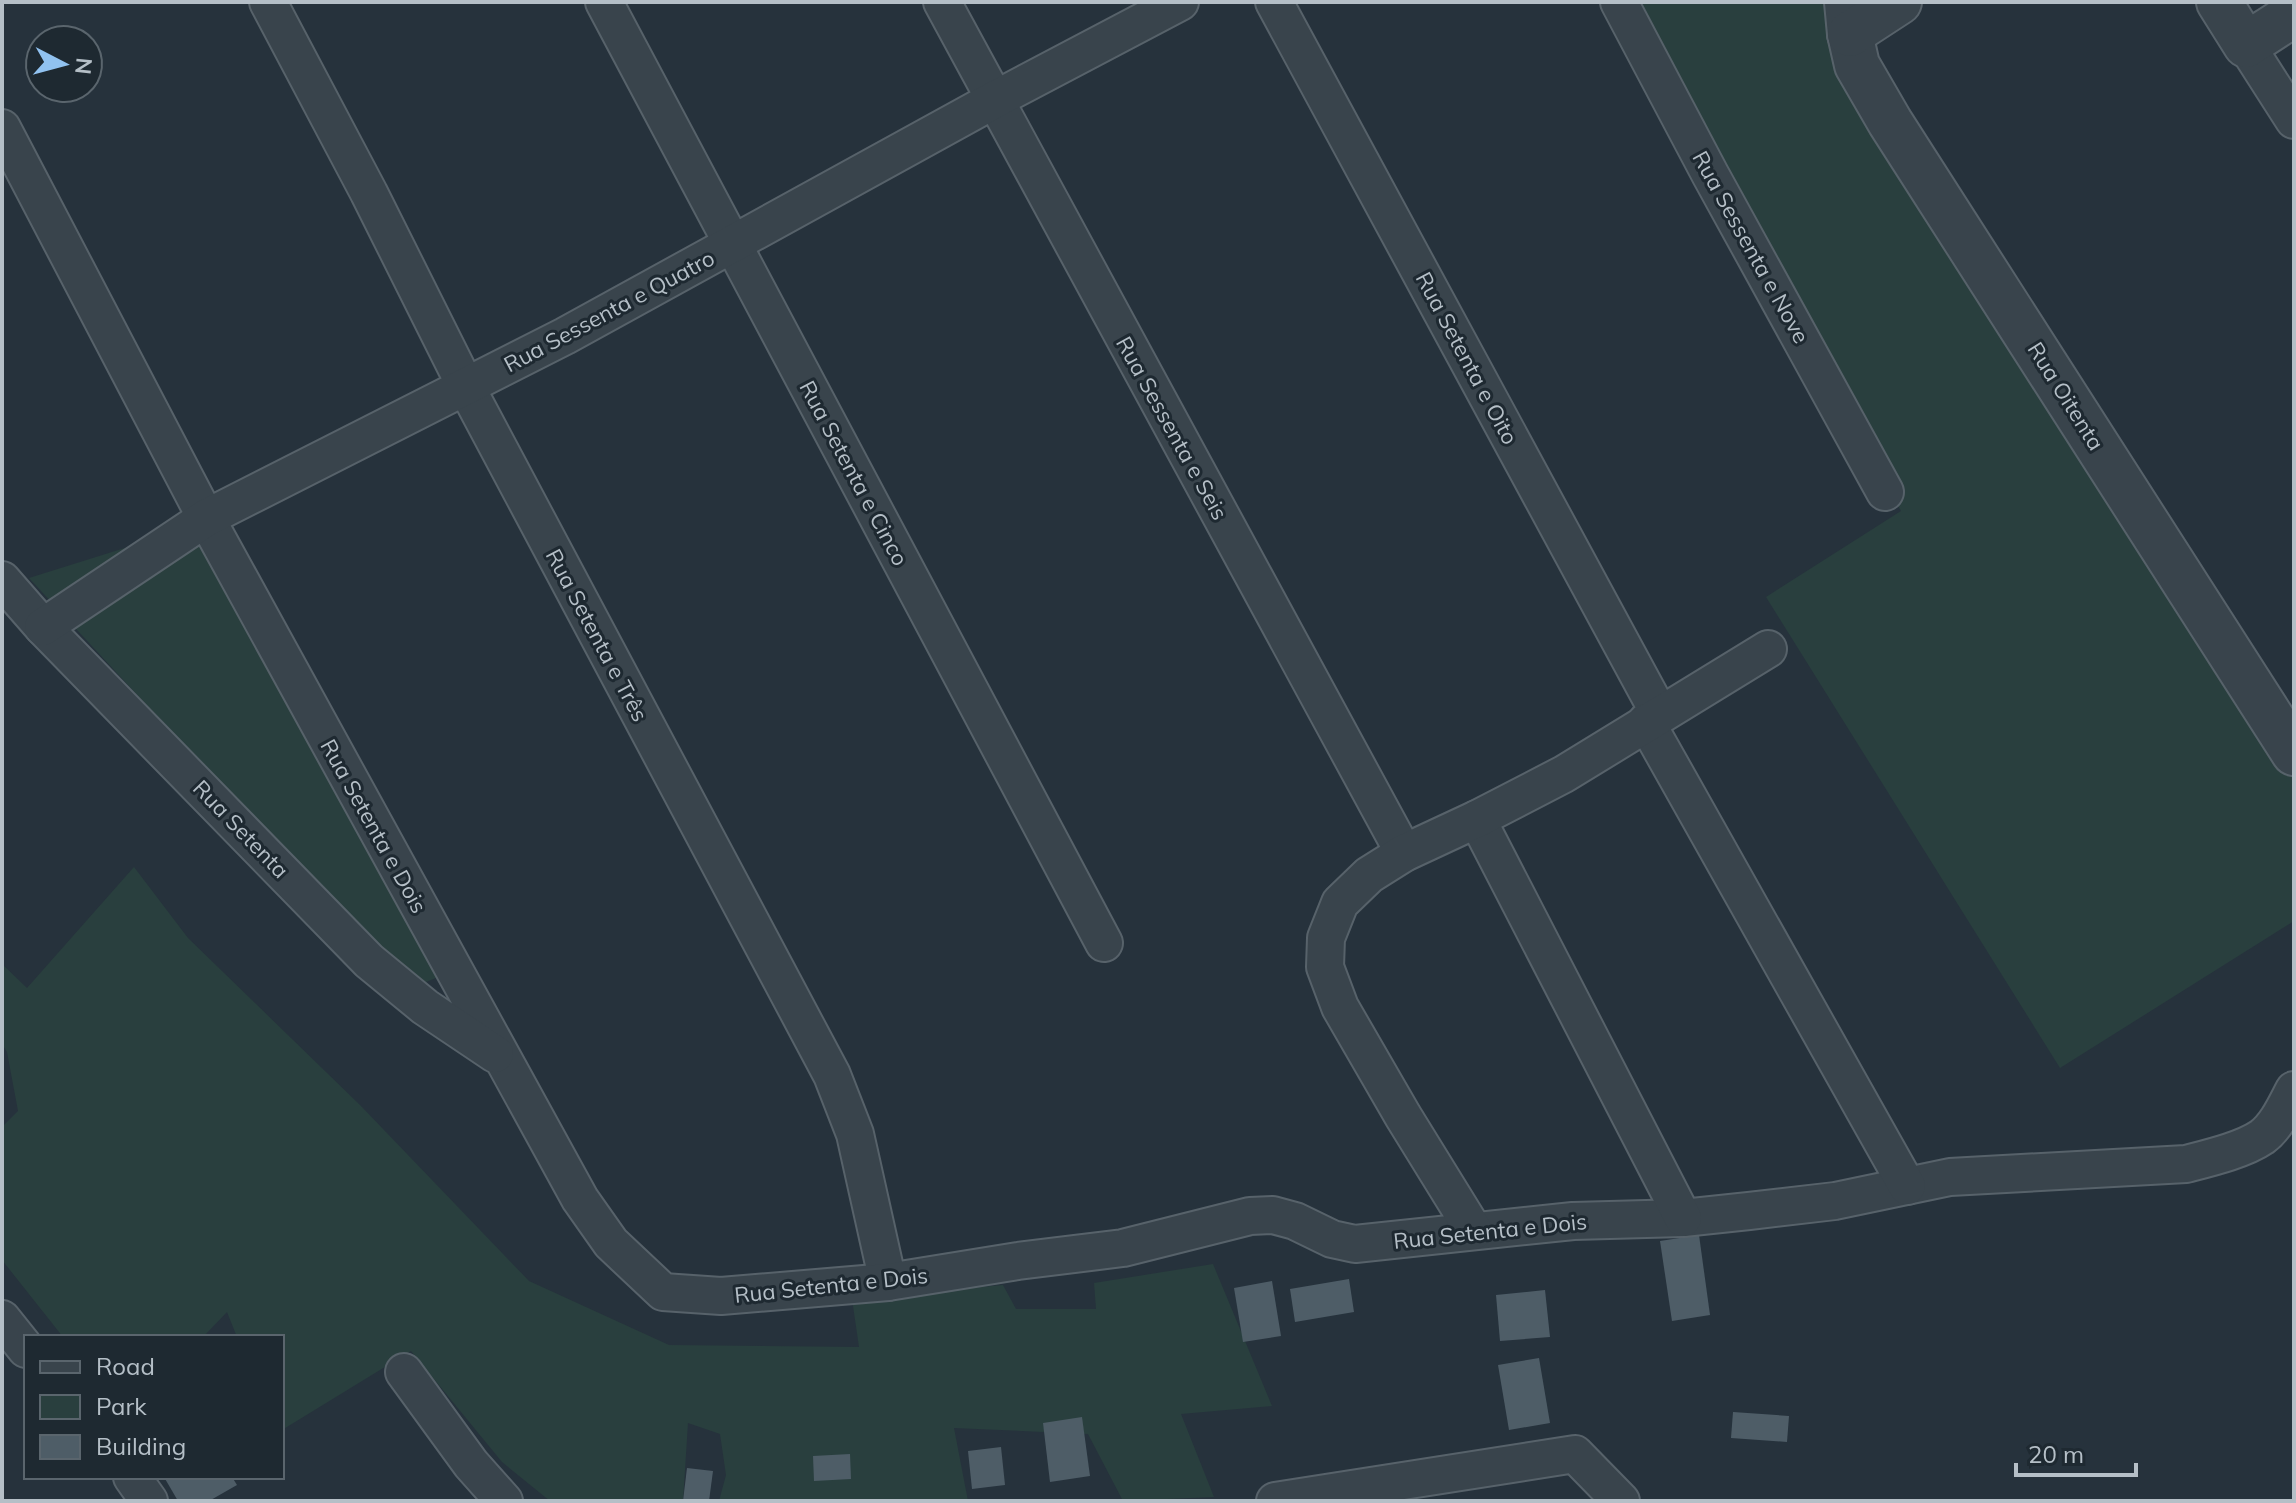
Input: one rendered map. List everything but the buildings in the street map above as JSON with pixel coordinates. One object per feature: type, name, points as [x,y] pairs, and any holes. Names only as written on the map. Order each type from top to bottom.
[{"type":"street","name":"Rua Setenta e Três","points":[[268,2],[369,193],[465,385],[832,1075],[855,1134],[888,1282]]},
{"type":"street","name":"Rua Setenta e Cinco","points":[[604,2],[1104,943]]},
{"type":"street","name":"Rua Sessenta e Seis","points":[[942,2],[1404,853]]},
{"type":"street","name":"Rua Sessenta e Quatro","points":[[43,627],[206,518],[565,336],[994,100],[1180,2]]},
{"type":"street","name":"Rua Setenta e Oito","points":[[1274,2],[1652,718],[1907,1186]]},
{"type":"street","name":"Rua Sessenta e Nove","points":[[1619,2],[1885,492]]},
{"type":"street","points":[[1849,18],[1899,2]]},
{"type":"street","points":[[2219,2],[2294,120]]},
{"type":"street","points":[[2246,45],[2294,14]]},
{"type":"street","name":"Rua Oitenta","points":[[1849,18],[1857,65],[1890,122],[2289,734]]},
{"type":"street","name":"Rua Setenta e Dois","points":[[2,128],[206,518],[580,1199],[611,1243],[663,1292],[721,1296],[888,1282],[1123,1248],[1250,1216],[1273,1215],[1295,1221],[1332,1239],[1355,1244],[1573,1221],[1683,1218],[1835,1201],[1950,1177],[2186,1164],[2219,1155],[2263,1136],[2283,1112],[2294,1090]]},
{"type":"street","name":"Rua Setenta","points":[[7,596],[43,627],[369,961],[425,1007],[499,1056]]},
{"type":"street","points":[[1474,1231],[1340,1007],[1325,967],[1326,938],[1340,903],[1369,875],[1404,853],[1564,774],[1768,649]]},
{"type":"street","points":[[1477,819],[1683,1218]]},
{"type":"street","points":[[2,1319],[24,1346]]},
{"type":"street","points":[[404,1372],[471,1464],[504,1501]]},
{"type":"street","points":[[1275,1501],[1575,1454],[1621,1501]]},
{"type":"street","points":[[133,1479],[149,1501]]},
{"type":"green space","points":[[1626,2],[1849,2],[1852,53],[2294,759],[2294,921],[2060,1068],[1766,597],[1901,511]]},
{"type":"green space","points":[[214,520],[470,964],[409,989],[29,578]]},
{"type":"green space","points":[[134,867],[188,938],[360,1105],[529,1281],[669,1345],[859,1347],[852,1299],[1003,1285],[1016,1309],[1096,1309],[1094,1283],[1213,1264],[1272,1406],[1181,1414],[1214,1497],[1123,1501],[1088,1434],[954,1428],[968,1501],[719,1501],[726,1475],[720,1434],[688,1423],[683,1501],[550,1501],[502,1462],[411,1351],[284,1429],[284,1335],[236,1335],[227,1312],[205,1335],[61,1335],[2,1260],[2,1127],[18,1111],[7,1052],[2,1044],[2,964],[27,988]]}]
